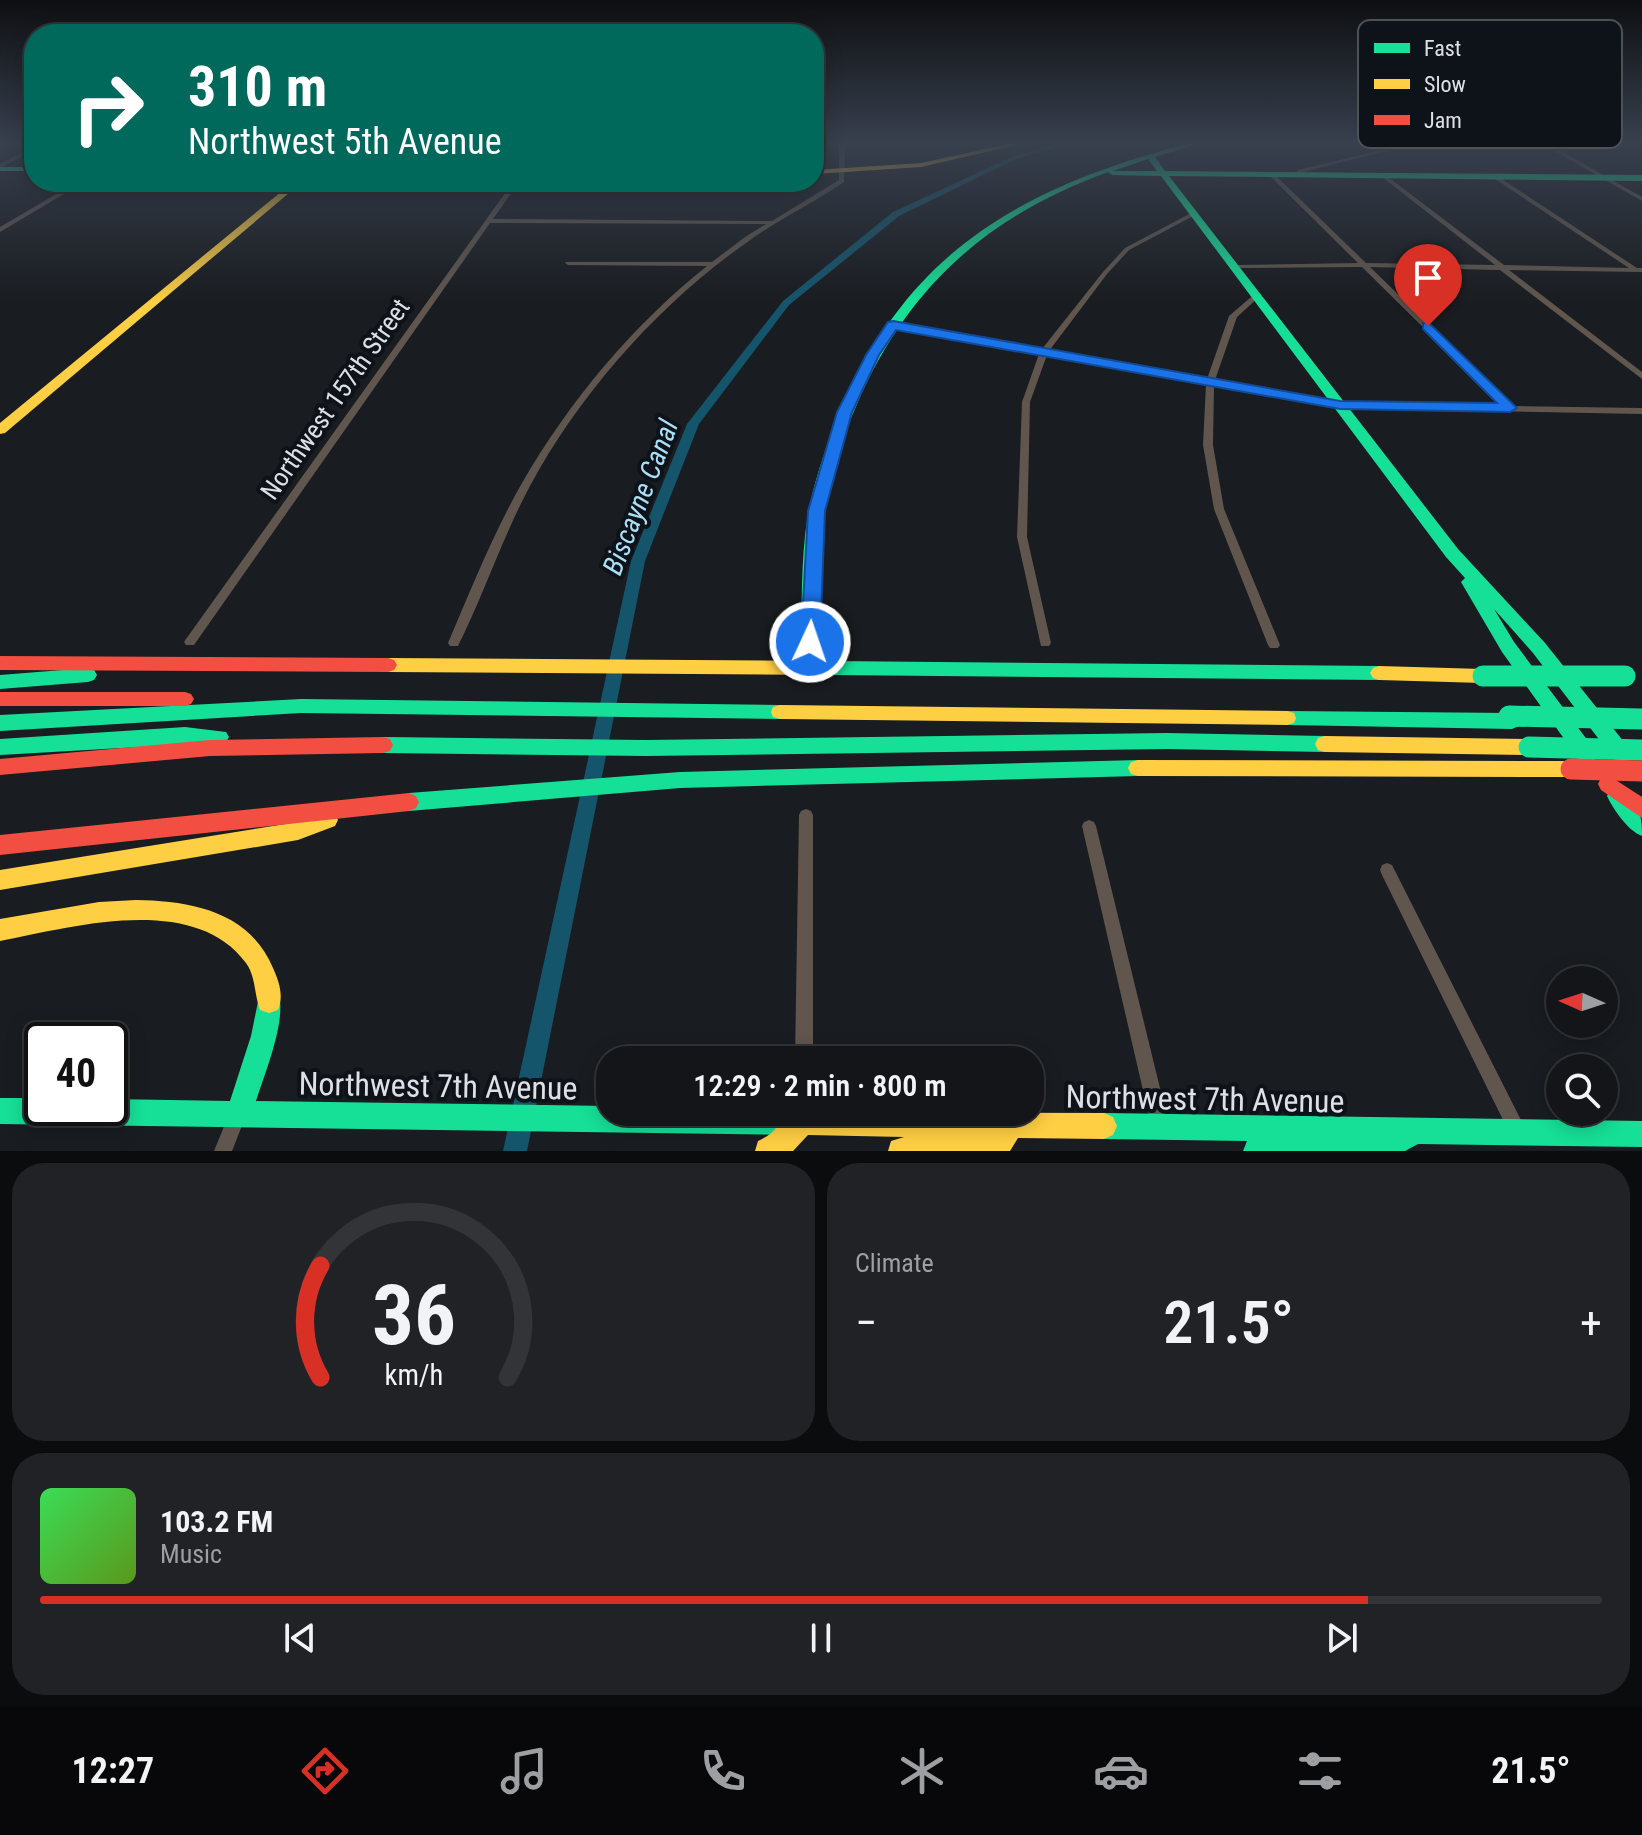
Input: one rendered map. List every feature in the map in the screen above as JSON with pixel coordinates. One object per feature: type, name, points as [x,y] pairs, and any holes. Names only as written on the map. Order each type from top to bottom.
[{"type":"main road","points":[[0,430],[282,196]]},
{"type":"main road","points":[[810,642],[816,511],[845,412],[872,355],[935,272],[979,234],[1047,196]]},
{"type":"main road","points":[[1181,196],[1452,553],[1539,648],[1642,779]]},
{"type":"main road","points":[[1452,553],[1508,647],[1642,827]]},
{"type":"main road","points":[[1508,647],[1539,648]]},
{"type":"main road","points":[[0,663],[1256,669],[1634,677]]},
{"type":"main road","points":[[0,682],[130,673],[424,672],[455,666]]},
{"type":"main road","points":[[0,699],[313,699],[569,706]]},
{"type":"main road","points":[[0,723],[301,706],[653,707],[1642,722]]},
{"type":"main road","points":[[0,733],[169,712]]},
{"type":"main road","points":[[0,747],[185,735],[322,744]]},
{"type":"main road","points":[[0,767],[210,748],[322,744],[646,748],[1167,741],[1642,750]]},
{"type":"main road","points":[[0,845],[513,792],[672,782],[1138,767],[1334,765],[1642,771]]},
{"type":"main road","points":[[1608,784],[1642,809]]},
{"type":"main road","points":[[0,880],[298,831],[362,809]]},
{"type":"main road","points":[[0,930],[137,911],[189,912],[226,923],[255,946],[269,987],[263,1030],[239,1113]]},
{"type":"main road","name":"Northwest 7th Avenue","points":[[0,1111],[596,1119]]},
{"type":"main road","points":[[768,1151],[780,1145],[796,1126]]},
{"type":"main road","name":"Northwest 7th Avenue","points":[[988,1126],[1642,1134]]},
{"type":"main road","points":[[901,1151],[928,1144],[1002,1141],[1009,1127]]},
{"type":"main road","points":[[1256,1151],[1381,1149],[1415,1131]]},
{"type":"street","points":[[0,230],[58,196]]},
{"type":"street","name":"Northwest 157th Street","points":[[190,642],[506,196]]},
{"type":"street","points":[[454,643],[510,517],[555,438],[601,377],[643,328],[713,264],[771,222],[817,196]]},
{"type":"street","points":[[1294,196],[1510,408]]},
{"type":"street","points":[[1409,196],[1642,376]]},
{"type":"street","points":[[1524,196],[1640,271]]},
{"type":"street","points":[[1045,643],[1022,537],[1026,402],[1044,352],[1105,273],[1127,249],[1195,213]]},
{"type":"street","points":[[488,221],[771,222]]},
{"type":"street","points":[[568,263],[713,264]]},
{"type":"street","points":[[1237,267],[1366,265],[1640,271]]},
{"type":"street","points":[[1257,294],[1233,316],[1210,383],[1208,445],[1219,509],[1274,645]]},
{"type":"street","points":[[893,325],[1340,405],[1642,411]]},
{"type":"street","points":[[804,1046],[806,815]]},
{"type":"street","points":[[1089,826],[1161,1129]]},
{"type":"street","points":[[1387,870],[1518,1132]]},
{"type":"street","points":[[223,1151],[239,1113]]},
{"type":"waterway","name":"Biscayne Canal","points":[[515,1151],[638,561],[693,424],[786,303],[896,214],[935,196]]},
{"type":"traffic: fast","points":[[810,642],[815,520],[829,461],[867,366],[899,315],[937,271],[980,235],[1047,196]]},
{"type":"traffic: fast","points":[[1180,196],[1452,553],[1539,648],[1621,753]]},
{"type":"traffic: fast","points":[[1469,582],[1508,647],[1587,755]]},
{"type":"traffic: fast","points":[[831,668],[1379,673]]},
{"type":"traffic: fast","points":[[0,682],[88,675]]},
{"type":"traffic: fast","points":[[1483,676],[1625,676]]},
{"type":"traffic: fast","points":[[0,723],[301,706],[780,712]]},
{"type":"traffic: fast","points":[[1509,716],[1642,719]]},
{"type":"traffic: fast","points":[[1287,718],[1512,721]]},
{"type":"traffic: fast","points":[[0,747],[185,735],[219,737]]},
{"type":"traffic: fast","points":[[383,745],[646,748],[1167,741],[1325,744]]},
{"type":"traffic: fast","points":[[1529,747],[1642,750]]},
{"type":"traffic: fast","points":[[409,802],[680,780],[1138,768]]},
{"type":"traffic: fast","points":[[1617,796],[1642,827]]},
{"type":"traffic: fast","points":[[239,1113],[263,1036],[269,1001]]},
{"type":"traffic: fast","points":[[0,1111],[596,1119]]},
{"type":"traffic: fast","points":[[1104,1126],[1642,1134]]},
{"type":"traffic: fast","points":[[1256,1151],[1381,1149],[1413,1132]]},
{"type":"traffic: slow","points":[[0,430],[282,196]]},
{"type":"traffic: slow","points":[[388,665],[831,668]]},
{"type":"traffic: slow","points":[[1379,673],[1483,676]]},
{"type":"traffic: slow","points":[[780,712],[1287,718]]},
{"type":"traffic: slow","points":[[1325,744],[1529,747]]},
{"type":"traffic: slow","points":[[1138,768],[1571,769]]},
{"type":"traffic: slow","points":[[0,880],[298,831],[328,820]]},
{"type":"traffic: slow","points":[[0,930],[63,918],[136,910],[172,911],[205,918],[233,932],[254,955],[265,977],[269,1001]]},
{"type":"traffic: slow","points":[[1044,1125],[1104,1126]]},
{"type":"traffic: slow","points":[[768,1151],[780,1145],[799,1126]]},
{"type":"traffic: slow","points":[[901,1151],[928,1144],[1002,1141],[1009,1127]]},
{"type":"traffic: jam","points":[[0,663],[388,665]]},
{"type":"traffic: jam","points":[[0,699],[185,699]]},
{"type":"traffic: jam","points":[[0,767],[210,748],[383,745]]},
{"type":"traffic: jam","points":[[1571,769],[1642,771]]},
{"type":"traffic: jam","points":[[1608,784],[1642,809]]},
{"type":"traffic: jam","points":[[0,845],[409,802]]},
{"type":"route","points":[[810,642],[816,511],[845,412],[872,355],[893,325],[1340,405],[1510,408],[1428,326]]}]
